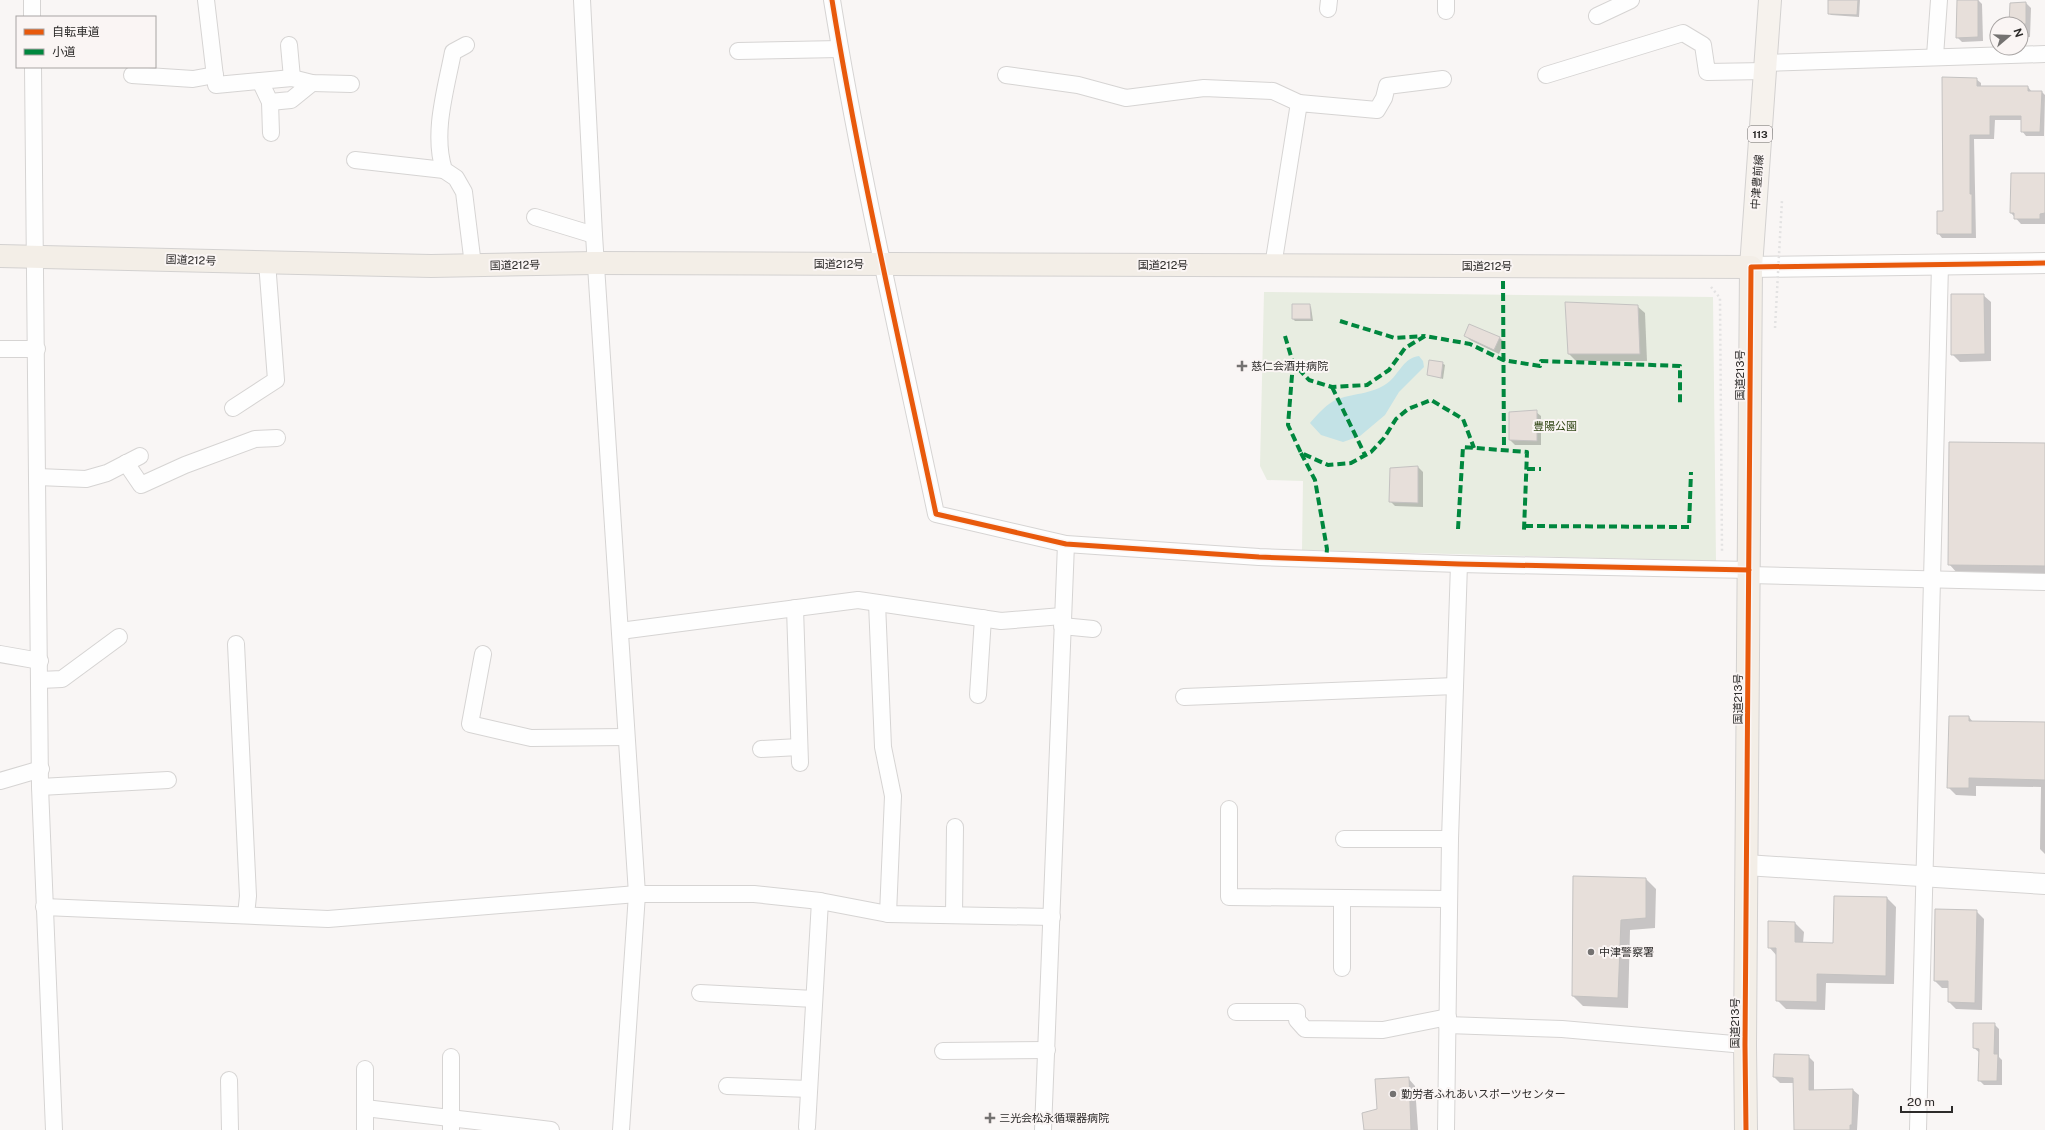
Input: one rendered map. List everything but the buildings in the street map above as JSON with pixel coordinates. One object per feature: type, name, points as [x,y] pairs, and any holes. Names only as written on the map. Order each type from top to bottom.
[{"type":"highway","name":"国道212号","points":[[0,256],[35,255],[431,266],[595,263],[1751,267]]},
{"type":"highway","name":"国道213号","points":[[1746,1130],[1746,865],[1751,267]]},
{"type":"main road","name":"中津豊前線","points":[[1751,267],[1770,0]]},
{"type":"street","points":[[32,0],[32,16]]},
{"type":"street","points":[[206,0],[216,86],[292,78],[312,83],[351,84]]},
{"type":"street","points":[[582,0],[595,263],[637,894],[621,1130]]},
{"type":"street","points":[[832,0],[840,49],[883,264],[936,514],[1066,544],[1259,557],[2045,582]]},
{"type":"street","points":[[1597,16],[1631,0]]},
{"type":"street","points":[[1935,56],[1938,0]]},
{"type":"street","points":[[1546,75],[1683,33],[1702,45],[1707,72],[1935,56],[2045,54]]},
{"type":"street","points":[[289,45],[292,78]]},
{"type":"street","points":[[444,170],[440,158],[441,117],[453,52],[466,45]]},
{"type":"street","points":[[738,51],[840,49]]},
{"type":"street","points":[[33,68],[37,350],[40,787],[54,1130]]},
{"type":"street","points":[[132,75],[193,79],[215,75]]},
{"type":"street","points":[[1006,75],[1078,85],[1126,98],[1204,88],[1273,91],[1299,103],[1377,110],[1384,98],[1387,86],[1442,79]]},
{"type":"street","points":[[260,81],[270,102],[271,133]]},
{"type":"street","points":[[270,102],[292,100],[312,83]]},
{"type":"street","points":[[1273,266],[1299,103]]},
{"type":"street","points":[[354,160],[444,170],[456,178],[464,192],[473,265]]},
{"type":"street","points":[[535,217],[594,234]]},
{"type":"street","points":[[233,408],[276,380],[267,262]]},
{"type":"street","points":[[1751,267],[2045,263]]},
{"type":"street","points":[[1918,1130],[1940,265]]},
{"type":"street","points":[[0,349],[37,350]]},
{"type":"street","points":[[38,477],[86,479],[107,473],[133,459],[141,485],[185,465],[255,439],[277,438]]},
{"type":"street","points":[[1043,1130],[1048,1050],[1062,621],[1066,544]]},
{"type":"street","points":[[1446,1130],[1450,839],[1459,564]]},
{"type":"street","points":[[620,631],[858,600],[1001,621],[1062,621],[1093,629]]},
{"type":"street","points":[[877,603],[884,747],[893,796],[888,914]]},
{"type":"street","points":[[795,608],[800,764]]},
{"type":"street","points":[[978,695],[983,618]]},
{"type":"street","points":[[40,680],[62,679],[119,637]]},
{"type":"street","points":[[236,644],[248,896],[246,915]]},
{"type":"street","points":[[0,654],[40,661]]},
{"type":"street","points":[[482,654],[470,724],[531,738],[626,737]]},
{"type":"street","points":[[1184,696],[1455,686]]},
{"type":"street","points":[[761,749],[800,747]]},
{"type":"street","points":[[0,781],[41,769]]},
{"type":"street","points":[[40,787],[168,780]]},
{"type":"street","points":[[1229,809],[1229,897],[1449,899]]},
{"type":"street","points":[[954,915],[955,827]]},
{"type":"street","points":[[1344,839],[1450,839]]},
{"type":"street","points":[[1746,865],[2045,884]]},
{"type":"street","points":[[44,907],[328,919],[637,894],[754,894],[820,902],[888,914],[1052,917]]},
{"type":"street","points":[[1342,898],[1342,968]]},
{"type":"street","points":[[806,1127],[820,902]]},
{"type":"street","points":[[700,993],[814,999]]},
{"type":"street","points":[[1236,1012],[1297,1012],[1297,1020],[1305,1029],[1383,1030],[1447,1021],[1562,1029],[1745,1045]]},
{"type":"street","points":[[943,1051],[1048,1050]]},
{"type":"street","points":[[451,1057],[451,1124]]},
{"type":"street","points":[[365,1069],[365,1130]]},
{"type":"street","points":[[229,1080],[230,1130]]},
{"type":"street","points":[[727,1086],[809,1089]]},
{"type":"street","points":[[366,1108],[451,1124],[551,1130]]},
{"type":"path","points":[[1775,328],[1782,200]]},
{"type":"path","points":[[1704,287],[1711,288],[1720,298],[1722,551]]},
{"type":"green space","name":"豊陽公園","points":[[1264,292],[1713,297],[1716,561],[1302,550],[1303,481],[1267,480],[1260,466]]},
{"type":"water","points":[[1419,356],[1423,361],[1424,367],[1399,392],[1385,415],[1360,436],[1343,442],[1321,435],[1310,423],[1330,403],[1344,397],[1371,391],[1384,385],[1394,377],[1406,362]]},
{"type":"marked path","points":[[1503,281],[1504,450]]},
{"type":"marked path","points":[[1340,321],[1395,338],[1424,336]]},
{"type":"marked path","points":[[1285,336],[1293,363],[1309,380],[1332,387],[1367,385],[1389,370],[1405,348],[1425,336],[1470,344],[1503,360],[1540,366],[1541,361],[1680,366],[1680,404]]},
{"type":"marked path","points":[[1293,363],[1288,425],[1301,453],[1328,465],[1351,463],[1371,452],[1384,438],[1396,419],[1408,409],[1431,400],[1463,419],[1474,448]]},
{"type":"marked path","points":[[1332,387],[1365,455]]},
{"type":"marked path","points":[[1458,529],[1463,447],[1527,452],[1524,530]]},
{"type":"marked path","points":[[1301,453],[1315,480],[1327,549],[1326,560]]},
{"type":"marked path","points":[[1527,469],[1541,469]]},
{"type":"marked path","points":[[1525,526],[1689,527],[1691,472]]},
{"type":"cycle path","points":[[832,0],[855,129],[936,514],[1066,544],[1259,557],[1459,564],[1749,570]]},
{"type":"cycle path","points":[[1746,1130],[1745,1045],[1751,267],[2045,263]]},
{"type":"place","name":"慈仁会酒井病院","points":[[1242,366]]},
{"type":"place","name":"中津警察署","points":[[1591,952]]},
{"type":"place","name":"勤労者ふれあいスポーツセンター","points":[[1393,1094]]},
{"type":"place","name":"三光会松永循環器病院","points":[[990,1118]]}]
